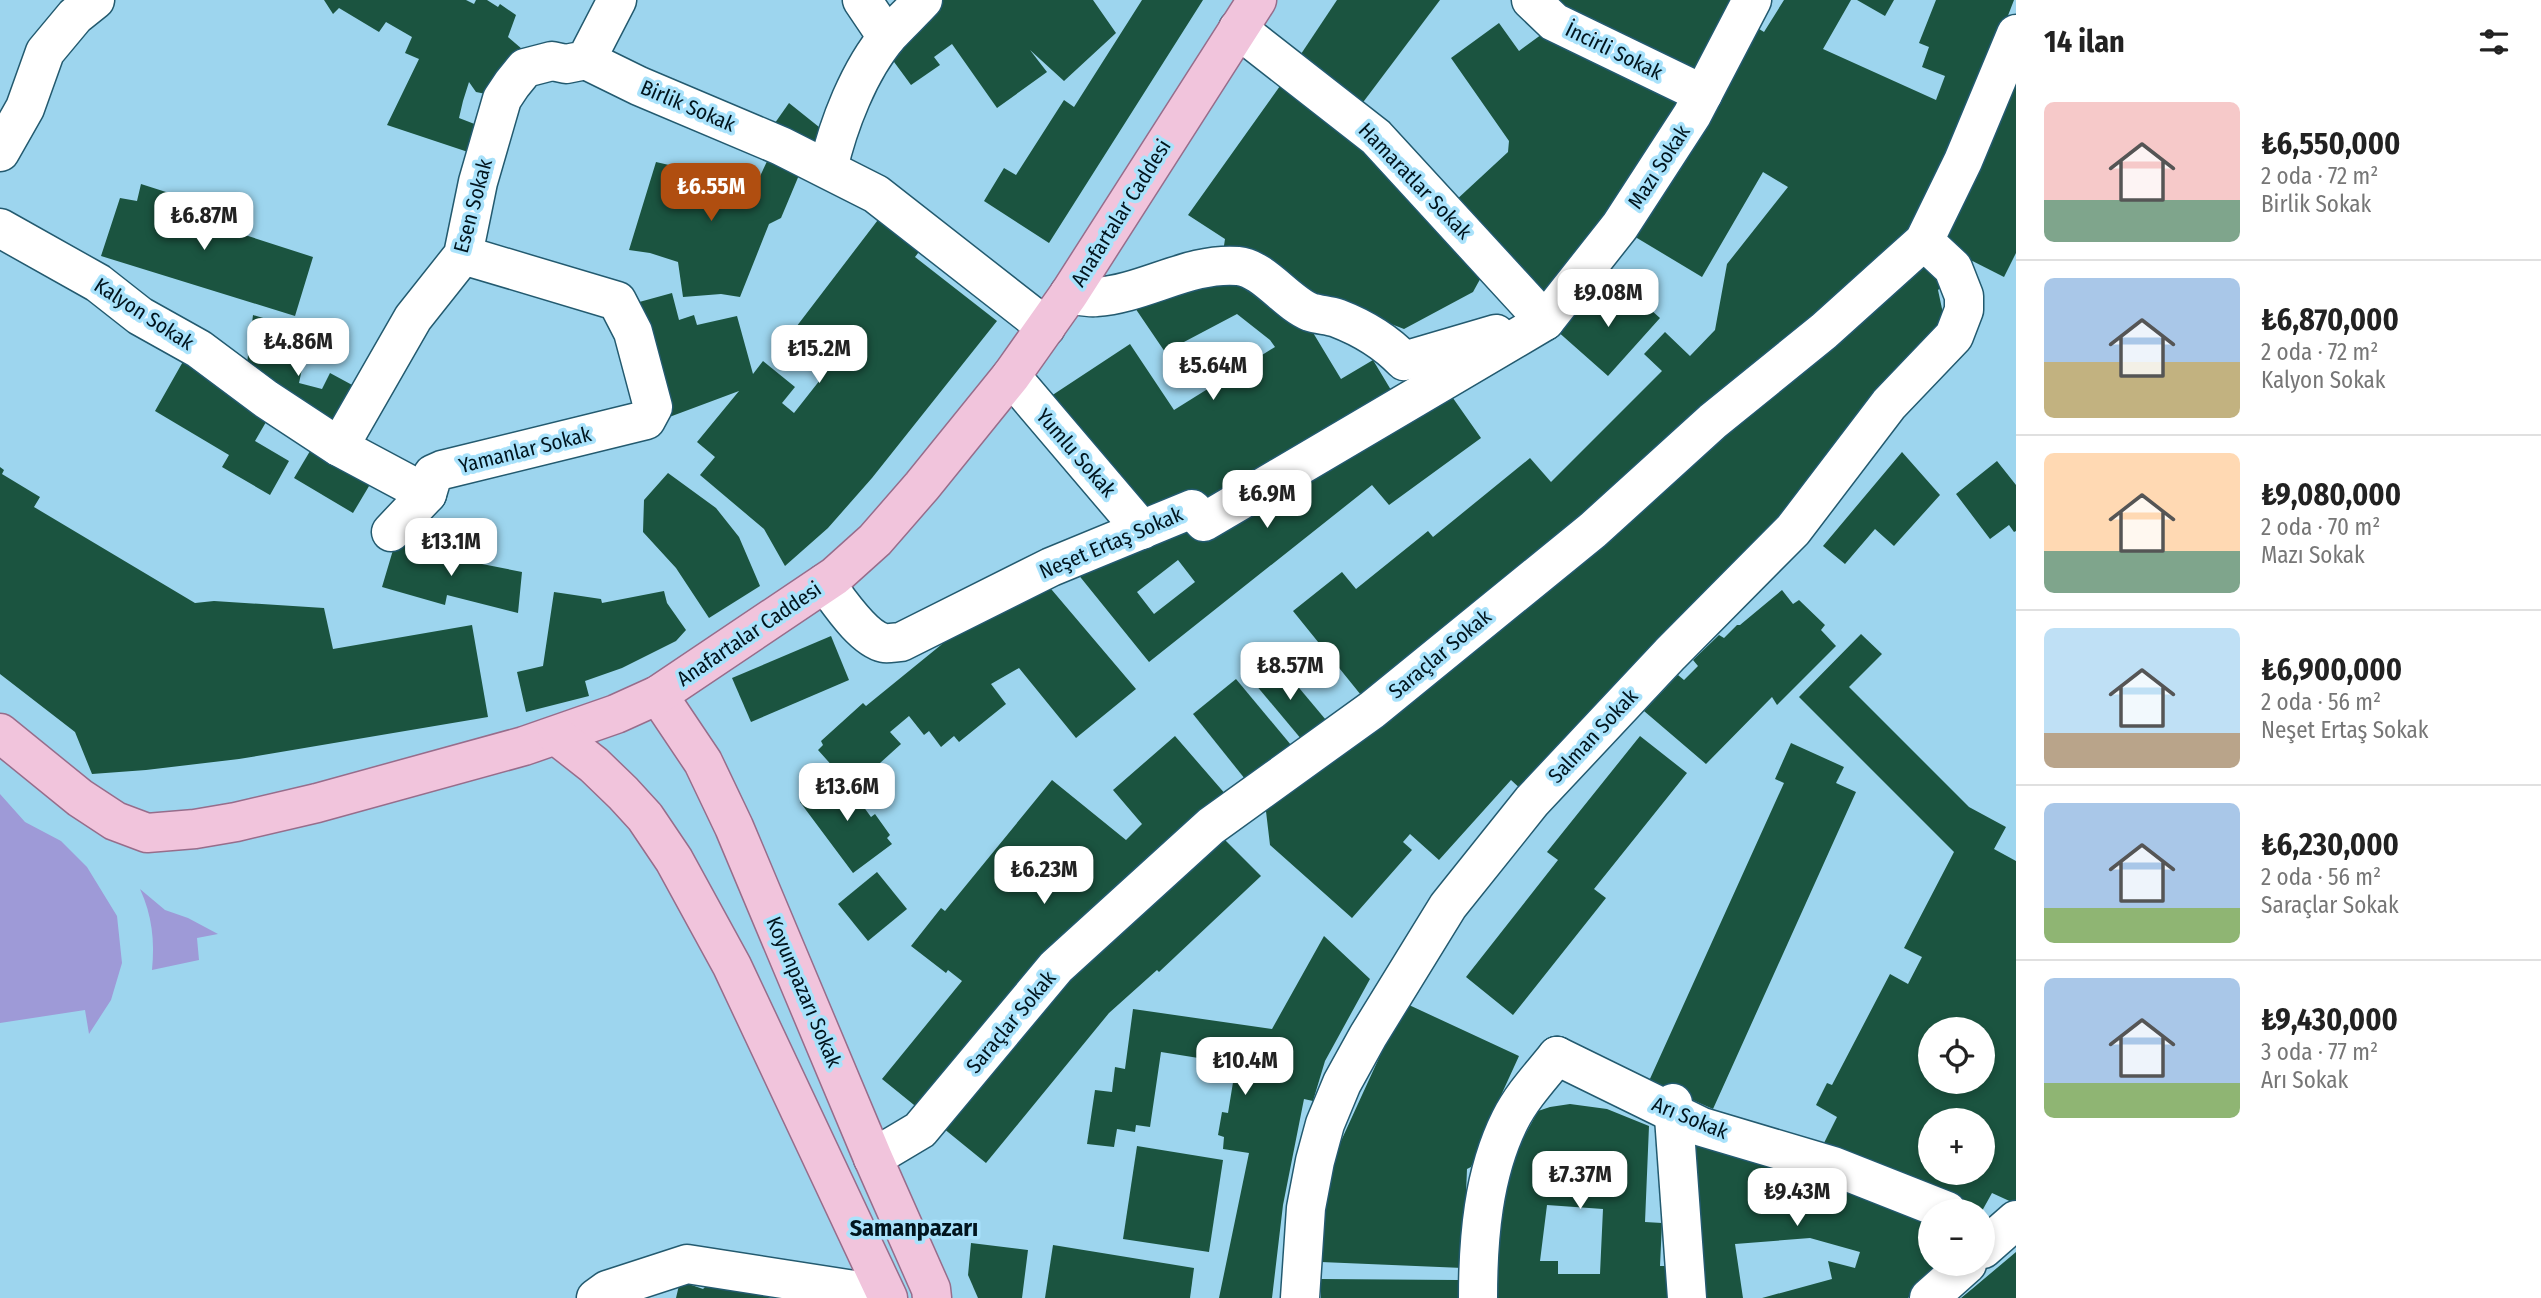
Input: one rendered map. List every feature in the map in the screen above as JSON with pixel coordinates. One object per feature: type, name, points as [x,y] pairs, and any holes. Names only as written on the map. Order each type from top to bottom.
[{"type":"main road","name":"Anafartalar Caddesi","points":[[0,733],[80,799],[115,821],[148,833],[236,822],[317,803],[557,736],[658,695],[825,583],[875,540],[922,486],[1011,376],[1069,294],[1247,15]]},
{"type":"main road","name":"Koyunpazarı Sokak","points":[[658,695],[703,762],[729,816],[931,1289],[932,1298]]},
{"type":"main road","points":[[557,736],[623,793],[645,817],[674,860],[732,966],[887,1296]]},
{"type":"street","points":[[0,152],[25,108],[45,52],[75,16],[94,0]]},
{"type":"street","points":[[586,60],[617,0]]},
{"type":"street","points":[[862,0],[887,37]]},
{"type":"street","points":[[828,169],[836,135],[866,69],[887,37],[923,0]]},
{"type":"street","name":"İncirli Sokak","points":[[1531,0],[1554,22],[1703,93]]},
{"type":"street","name":"Mazı Sokak","points":[[1545,321],[1620,226],[1692,115],[1752,0]]},
{"type":"street","name":"Hamaratlar Sokak","points":[[1247,15],[1376,137],[1545,321]]},
{"type":"street","points":[[1924,241],[1963,161],[2016,34]]},
{"type":"street","name":"Birlik Sokak","points":[[586,60],[639,86],[781,146],[876,194],[1046,327]]},
{"type":"street","name":"Esen Sokak","points":[[339,447],[413,318],[463,255],[482,170],[502,99],[512,83],[525,68],[552,61],[566,64],[586,60]]},
{"type":"street","name":"Kalyon Sokak","points":[[0,228],[98,283],[140,316],[199,349],[266,399],[339,447],[428,494]]},
{"type":"street","name":"Saraçlar Sokak","points":[[873,1158],[920,1130],[1056,967],[1211,826],[1373,710],[1593,530],[1713,421],[1824,331],[1924,241]]},
{"type":"street","name":"Salman Sokak","points":[[1300,1298],[1306,1208],[1315,1161],[1325,1124],[1342,1083],[1368,1036],[1448,906],[1532,801],[1679,645],[1793,530],[1889,404],[1954,336],[1962,317],[1964,296],[1953,268],[1924,241]]},
{"type":"street","name":"Yamanlar Sokak","points":[[391,532],[428,494],[433,474],[646,420],[653,407],[633,332],[617,301],[463,255]]},
{"type":"street","points":[[1069,294],[1095,297],[1124,292],[1196,271],[1240,266],[1252,271],[1309,311],[1334,317],[1374,336],[1390,346],[1404,361],[1545,321]]},
{"type":"street","name":"Neşet Ertaş Sokak","points":[[825,583],[856,623],[873,637],[885,644],[901,642],[1051,567],[1192,509],[1203,522],[1545,321]]},
{"type":"street","name":"Yumlu Sokak","points":[[1011,376],[1142,530]]},
{"type":"street","name":"Arı Sokak","points":[[1478,1298],[1480,1237],[1485,1202],[1499,1146],[1510,1119],[1557,1056],[1673,1109],[1702,1127],[1833,1166],[1918,1200]]},
{"type":"street","points":[[1673,1109],[1664,1197],[1678,1223],[1686,1298]]},
{"type":"street","points":[[1793,1153],[1918,1206]]},
{"type":"street","points":[[596,1298],[607,1290],[687,1264],[887,1296]]},
{"type":"street","points":[[1929,1298],[1954,1276]]},
{"type":"shaded area","points":[[0,794],[25,822],[61,841],[87,867],[117,916],[122,963],[111,1000],[89,1034],[85,1010],[0,1023]]},
{"type":"shaded area","points":[[140,889],[165,910],[188,918],[218,934],[197,938],[199,960],[152,970],[152,928]]},
{"type":"building","points":[[324,0],[466,0],[474,4],[476,0],[487,0],[498,7],[500,4],[516,15],[508,37],[522,49],[508,78],[496,96],[476,92],[469,82],[463,101],[459,118],[490,130],[480,156],[387,125],[419,59],[405,53],[412,37],[386,22],[379,32],[339,8],[333,14]]},
{"type":"building","points":[[934,0],[1093,0],[1116,33],[1064,81],[1030,50],[1047,72],[997,108],[952,44],[934,57],[940,65],[911,85],[886,51]]},
{"type":"building","points":[[1142,0],[1203,0],[1049,243],[984,201],[1004,168],[1016,175],[1064,100],[1074,107]]},
{"type":"building","points":[[1337,0],[1440,0],[1358,109],[1297,60]]},
{"type":"building","points":[[1548,0],[1736,0],[1696,80]]},
{"type":"building","points":[[1784,0],[1851,0],[1823,49],[1936,100],[1945,76],[1922,67],[1929,47],[1919,43],[1936,0],[2014,0],[1970,114],[1915,232],[1365,700],[1293,611],[1342,572],[1356,589],[1428,531],[1433,537],[1530,458],[1551,482],[1662,371],[1644,354],[1665,332],[1690,356],[1715,330],[1727,264],[1788,187],[1763,172],[1702,277],[1627,232],[1751,24],[1764,32]]},
{"type":"building","points":[[1857,0],[1894,0],[1885,16]]},
{"type":"building","points":[[1499,23],[1519,51],[1549,29],[1693,97],[1547,305],[1454,202],[1508,152],[1509,141],[1451,58]]},
{"type":"building","points":[[2016,57],[2016,253],[2004,277],[1933,241]]},
{"type":"building","points":[[1285,79],[1366,145],[1484,272],[1473,292],[1404,329],[1222,259],[1225,239],[1188,215]]},
{"type":"building","points":[[789,103],[829,135],[817,159],[770,130]]},
{"type":"building","points":[[769,157],[802,168],[781,218],[769,224],[740,297],[721,294],[683,297],[678,262],[629,250],[656,162],[756,185]]},
{"type":"building","points":[[141,184],[191,200],[186,216],[313,257],[295,316],[101,256],[120,198],[137,201]]},
{"type":"building","points":[[884,212],[925,244],[915,257],[997,321],[872,478],[828,528],[785,566],[764,529],[700,475],[715,457],[697,442],[739,391],[664,419],[632,304],[672,293],[679,320],[694,315],[697,325],[737,316],[753,374],[763,361],[795,387],[782,403],[794,413],[831,366],[790,335]]},
{"type":"building","points":[[1923,256],[1947,281],[1938,290],[1944,318],[1792,516],[1524,792],[1511,780],[1439,860],[1410,834],[1403,842],[1412,850],[1352,918],[1270,845],[1265,803]]},
{"type":"building","points":[[1240,275],[1309,326],[1341,379],[1373,360],[1394,395],[1206,506],[1145,515],[1048,398],[1130,344],[1174,410],[1275,347],[1237,314],[1165,352],[1131,302]]},
{"type":"building","points":[[1625,287],[1660,318],[1608,376],[1556,330],[1587,294],[1604,310]]},
{"type":"building","points":[[253,315],[310,332],[299,383],[322,389],[330,373],[367,393],[340,442],[245,380]]},
{"type":"building","points":[[185,358],[273,410],[255,441],[289,461],[270,495],[222,467],[229,455],[155,411]]},
{"type":"building","points":[[1448,391],[1481,438],[1389,505],[1372,485],[1149,662],[1077,573],[1190,525],[1203,542]],"holes":[[[1178,560],[1195,582],[1154,614],[1137,592]]]},
{"type":"building","points":[[316,441],[375,476],[353,513],[294,478]]},
{"type":"building","points":[[1902,452],[1940,495],[1894,546],[1875,529],[1845,564],[1823,546]]},
{"type":"building","points":[[1997,461],[2016,485],[2016,531],[2009,525],[1990,539],[1956,494]]},
{"type":"building","points":[[0,467],[4,470],[2,474],[40,497],[34,507],[195,603],[214,601],[324,608],[333,649],[472,625],[488,717],[239,759],[92,774],[75,732],[0,674]]},
{"type":"building","points":[[668,473],[716,508],[739,537],[760,586],[709,618],[676,568],[643,532],[644,500]]},
{"type":"building","points":[[396,540],[477,563],[522,572],[518,613],[447,595],[445,605],[382,587]]},
{"type":"building","points":[[1046,583],[1136,689],[1076,738],[1019,668],[991,684],[1006,704],[959,742],[954,736],[941,747],[929,731],[924,735],[909,716],[890,732],[901,744],[858,783],[841,764],[835,769],[818,750],[823,745],[821,741],[863,703],[866,706],[952,636]]},
{"type":"building","points":[[1782,590],[1793,604],[1799,600],[1825,625],[1821,630],[1836,646],[1777,705],[1772,697],[1706,764],[1644,711],[1678,675],[1684,680],[1698,666],[1693,660],[1719,635],[1724,638]]},
{"type":"building","points":[[664,591],[667,603],[686,630],[676,641],[622,668],[585,681],[589,696],[526,712],[517,672],[543,666],[554,592],[601,599],[602,603]]},
{"type":"building","points":[[1861,634],[1882,654],[1849,687],[1969,807],[2006,827],[1994,849],[2016,861],[2016,1204],[1992,1193],[1989,1199],[1936,1199],[1821,1149],[1837,1117],[1816,1105],[1827,1083],[1832,1085],[1890,974],[1908,984],[1922,957],[1904,948],[1954,852],[1799,697]]},
{"type":"building","points":[[831,636],[849,680],[751,722],[732,678]]},
{"type":"building","points":[[1274,658],[1331,726],[1307,746],[1250,678]]},
{"type":"building","points":[[1236,679],[1296,751],[1249,784],[1193,714]]},
{"type":"building","points":[[1175,736],[1227,796],[919,1109],[882,1079],[962,981],[948,970],[946,973],[911,946],[941,908],[945,911],[1052,780],[1126,840],[1142,824],[1113,790]]},
{"type":"building","points":[[1640,736],[1687,773],[1594,889],[1606,898],[1513,1015],[1466,977],[1558,860],[1547,852]]},
{"type":"building","points":[[1791,743],[1844,767],[1836,783],[1856,792],[1713,1109],[1649,1081],[1784,783],[1775,779]]},
{"type":"building","points":[[839,773],[871,817],[875,814],[890,835],[887,838],[892,844],[853,873],[800,802]]},
{"type":"building","points":[[1218,833],[1261,876],[1159,972],[1157,970],[1109,1013],[986,1163],[943,1128],[1066,977]]},
{"type":"building","points":[[877,872],[907,909],[868,941],[838,904]]},
{"type":"building","points":[[1324,936],[1370,979],[1325,1061],[1313,1101],[1304,1099],[1283,1205],[1272,1298],[1219,1298],[1249,1153],[1223,1149],[1224,1137],[1218,1135],[1222,1112],[1228,1113],[1236,1064],[1161,1052],[1150,1127],[1136,1125],[1135,1132],[1117,1129],[1114,1147],[1087,1144],[1095,1090],[1112,1092],[1115,1067],[1125,1069],[1133,1009],[1272,1029]]},
{"type":"building","points":[[1409,1005],[1519,1056],[1471,1167],[1467,1169],[1463,1268],[1321,1262],[1324,1191],[1330,1165],[1384,1047]]},
{"type":"building","points":[[1570,1104],[1607,1109],[1649,1126],[1645,1222],[1662,1223],[1660,1266],[1667,1266],[1671,1298],[1494,1298],[1498,1240],[1508,1173],[1538,1111]],"holes":[[[1547,1205],[1603,1209],[1600,1274],[1558,1274],[1558,1261],[1540,1261]]]},
{"type":"building","points":[[1680,1142],[1742,1157],[1918,1214],[1918,1276],[1927,1276],[1908,1298],[1762,1298],[1832,1279],[1828,1261],[1855,1268],[1860,1252],[1810,1238],[1735,1244],[1743,1298],[1697,1298]]},
{"type":"building","points":[[1137,1146],[1223,1160],[1209,1252],[1123,1239]]},
{"type":"building","points":[[971,1243],[1028,1250],[1022,1298],[978,1298],[968,1275]]},
{"type":"building","points":[[1053,1245],[1194,1268],[1190,1298],[1045,1298]]},
{"type":"building","points":[[2016,1252],[2016,1298],[1961,1298],[1987,1276],[1995,1276],[1995,1270]]},
{"type":"building","points":[[1321,1279],[1458,1280],[1458,1298],[1321,1298]]},
{"type":"building","points":[[680,1281],[703,1289],[710,1282],[772,1298],[676,1298]]},
{"type":"district","name":"Samanpazarı","points":[[914,1228]]}]
